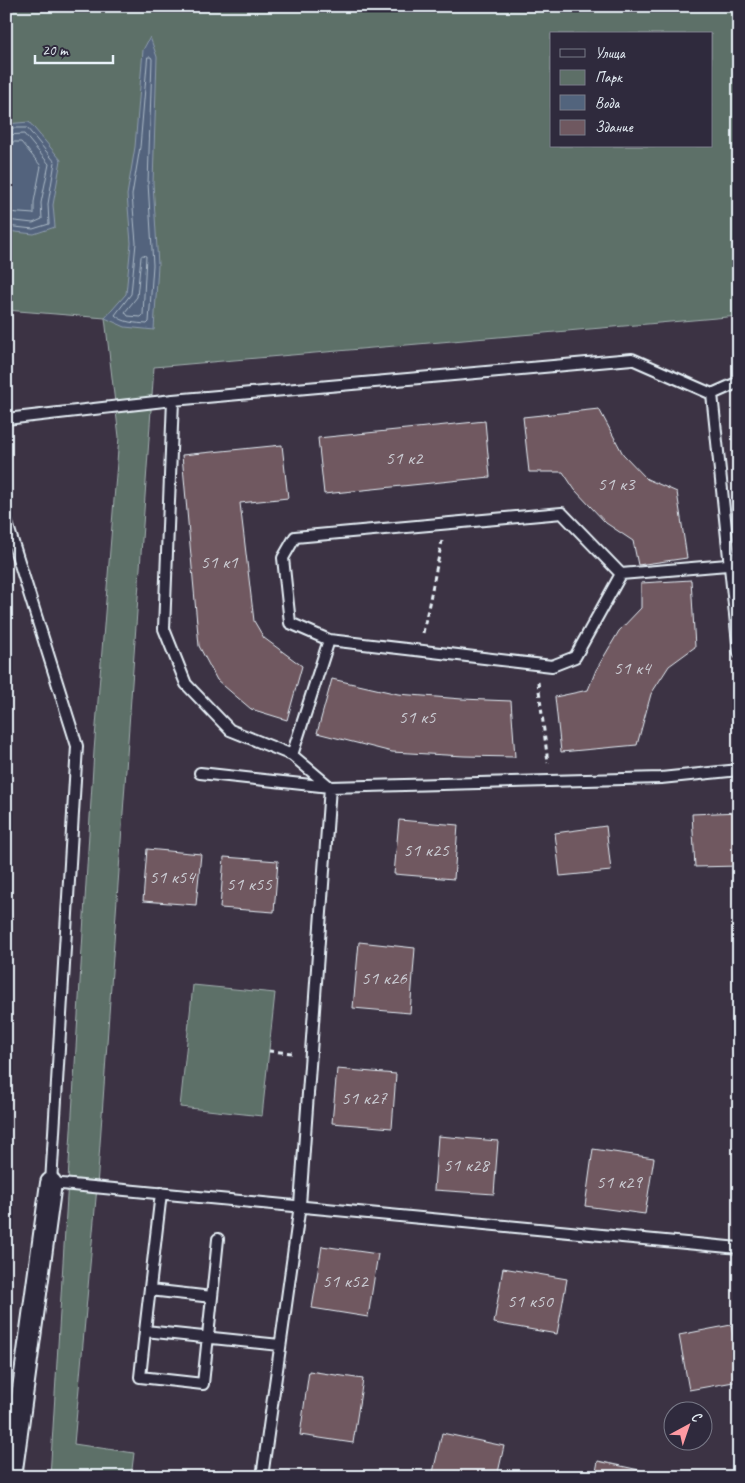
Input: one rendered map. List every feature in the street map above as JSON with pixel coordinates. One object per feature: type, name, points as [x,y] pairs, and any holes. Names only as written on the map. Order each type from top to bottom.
[{"type":"street","points":[[11,1477],[51,1182]]},
{"type":"lane","points":[[6,419],[173,400],[632,359],[712,394],[739,382]]},
{"type":"lane","points":[[712,394],[734,564],[739,653]]},
{"type":"lane","points":[[173,400],[164,629],[186,684],[230,730],[292,755],[330,786]]},
{"type":"lane","points":[[562,513],[621,574],[574,657],[552,666],[328,640],[290,623],[283,558],[295,537],[562,513]]},
{"type":"lane","points":[[6,520],[77,746],[51,1182],[739,1248]]},
{"type":"lane","points":[[621,574],[734,564]]},
{"type":"lane","points":[[292,755],[328,640]]},
{"type":"lane","points":[[200,773],[330,786],[661,778],[739,770]]},
{"type":"lane","points":[[262,1477],[300,1205],[330,786]]},
{"type":"lane","points":[[160,1193],[140,1377],[203,1384],[218,1239]]},
{"type":"lane","points":[[150,1290],[212,1297]]},
{"type":"lane","points":[[145,1331],[280,1346]]},
{"type":"path","points":[[420,650],[445,523]]},
{"type":"path","points":[[536,664],[550,781]]},
{"type":"path","points":[[268,1051],[310,1054]]},
{"type":"green space","points":[[6,6],[739,6],[739,316],[154,367],[97,1187],[74,1444],[134,1453],[131,1477],[50,1477],[94,751],[119,437],[105,318],[6,310]]},
{"type":"green space","points":[[193,985],[275,993],[262,1116],[180,1107]]},
{"type":"water","points":[[150,37],[157,57],[153,183],[158,265],[154,330],[125,327],[105,318],[126,294],[131,243],[127,195],[135,147],[143,50]]},
{"type":"water","points":[[29,122],[61,160],[53,205],[55,227],[34,234],[6,231],[6,124]]},
{"type":"building","points":[[599,409],[623,454],[647,479],[677,492],[687,558],[638,565],[633,541],[606,523],[575,490],[563,472],[529,472],[523,417]]},
{"type":"building","points":[[485,421],[490,477],[324,494],[318,438]]},
{"type":"building","points":[[282,445],[288,498],[240,503],[254,621],[264,638],[302,666],[287,720],[251,709],[217,680],[199,646],[182,455]]},
{"type":"building","points":[[691,580],[695,647],[669,666],[651,694],[637,745],[561,752],[555,697],[588,690],[596,670],[619,631],[641,608],[641,583]]},
{"type":"building","points":[[332,679],[398,694],[511,701],[515,757],[392,752],[317,733]]},
{"type":"building","points":[[739,812],[739,866],[695,867],[692,814]]},
{"type":"building","points":[[399,820],[458,825],[454,879],[394,874]]},
{"type":"building","points":[[606,826],[611,871],[560,876],[555,833]]},
{"type":"building","points":[[147,849],[201,854],[196,905],[143,901]]},
{"type":"building","points":[[224,857],[278,861],[274,912],[220,908]]},
{"type":"building","points":[[359,942],[415,948],[410,1013],[353,1008]]},
{"type":"building","points":[[337,1069],[396,1074],[392,1128],[332,1123]]},
{"type":"building","points":[[438,1136],[498,1141],[494,1194],[434,1190]]},
{"type":"building","points":[[593,1149],[654,1158],[645,1214],[585,1206]]},
{"type":"building","points":[[322,1246],[378,1254],[368,1317],[312,1308]]},
{"type":"building","points":[[503,1268],[567,1279],[557,1334],[494,1323]]},
{"type":"building","points":[[731,1325],[739,1370],[739,1381],[689,1390],[679,1335]]},
{"type":"building","points":[[309,1371],[363,1379],[353,1443],[300,1435]]},
{"type":"building","points":[[442,1433],[504,1446],[497,1477],[432,1477]]},
{"type":"building","points":[[598,1461],[653,1473],[653,1477],[595,1477]]}]
